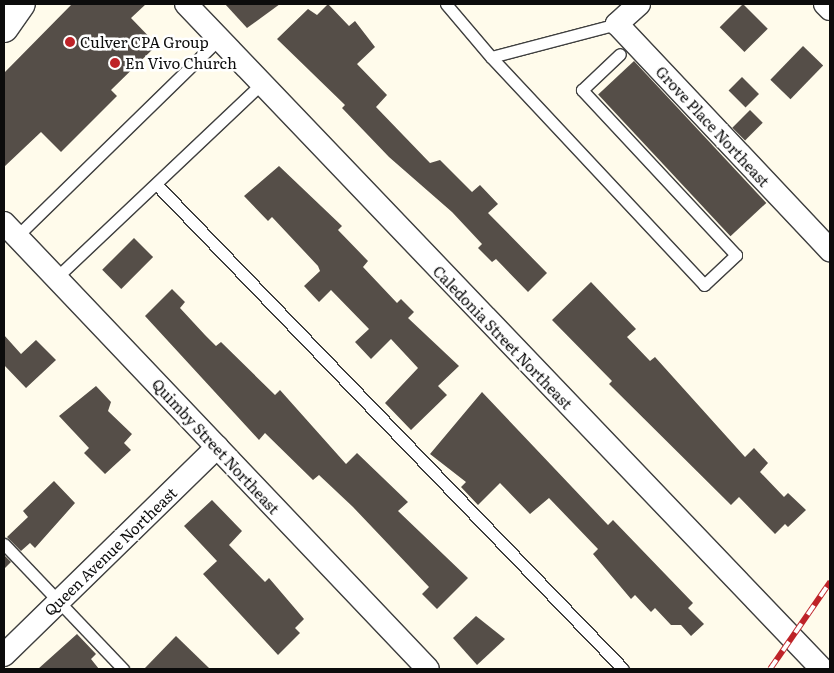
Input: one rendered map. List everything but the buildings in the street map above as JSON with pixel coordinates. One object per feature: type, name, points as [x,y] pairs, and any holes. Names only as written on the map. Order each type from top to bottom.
[{"type":"street","points":[[4,28],[16,17],[21,4]]},
{"type":"street","name":"Caledonia Street Northeast","points":[[186,4],[260,85],[822,669]]},
{"type":"street","points":[[617,24],[639,4]]},
{"type":"street","points":[[825,4],[830,9]]},
{"type":"street","name":"Grove Place Northeast","points":[[617,24],[830,250]]},
{"type":"street","name":"Quimby Street Northeast","points":[[10,229],[428,669]]},
{"type":"street","name":"Queen Avenue Northeast","points":[[4,655],[217,447]]},
{"type":"lane","points":[[446,4],[491,58],[704,286],[736,255],[582,90],[620,54]]},
{"type":"lane","points":[[491,58],[617,24]]},
{"type":"lane","points":[[10,229],[219,39]]},
{"type":"lane","points":[[56,277],[260,85]]},
{"type":"lane","points":[[156,184],[623,669]]},
{"type":"lane","points":[[4,544],[123,669]]},
{"type":"railway","points":[[770,669],[830,582]]},
{"type":"place","name":"Culver CPA Group","points":[[70,42]]},
{"type":"place","name":"En Vivo Church","points":[[115,63]]}]
